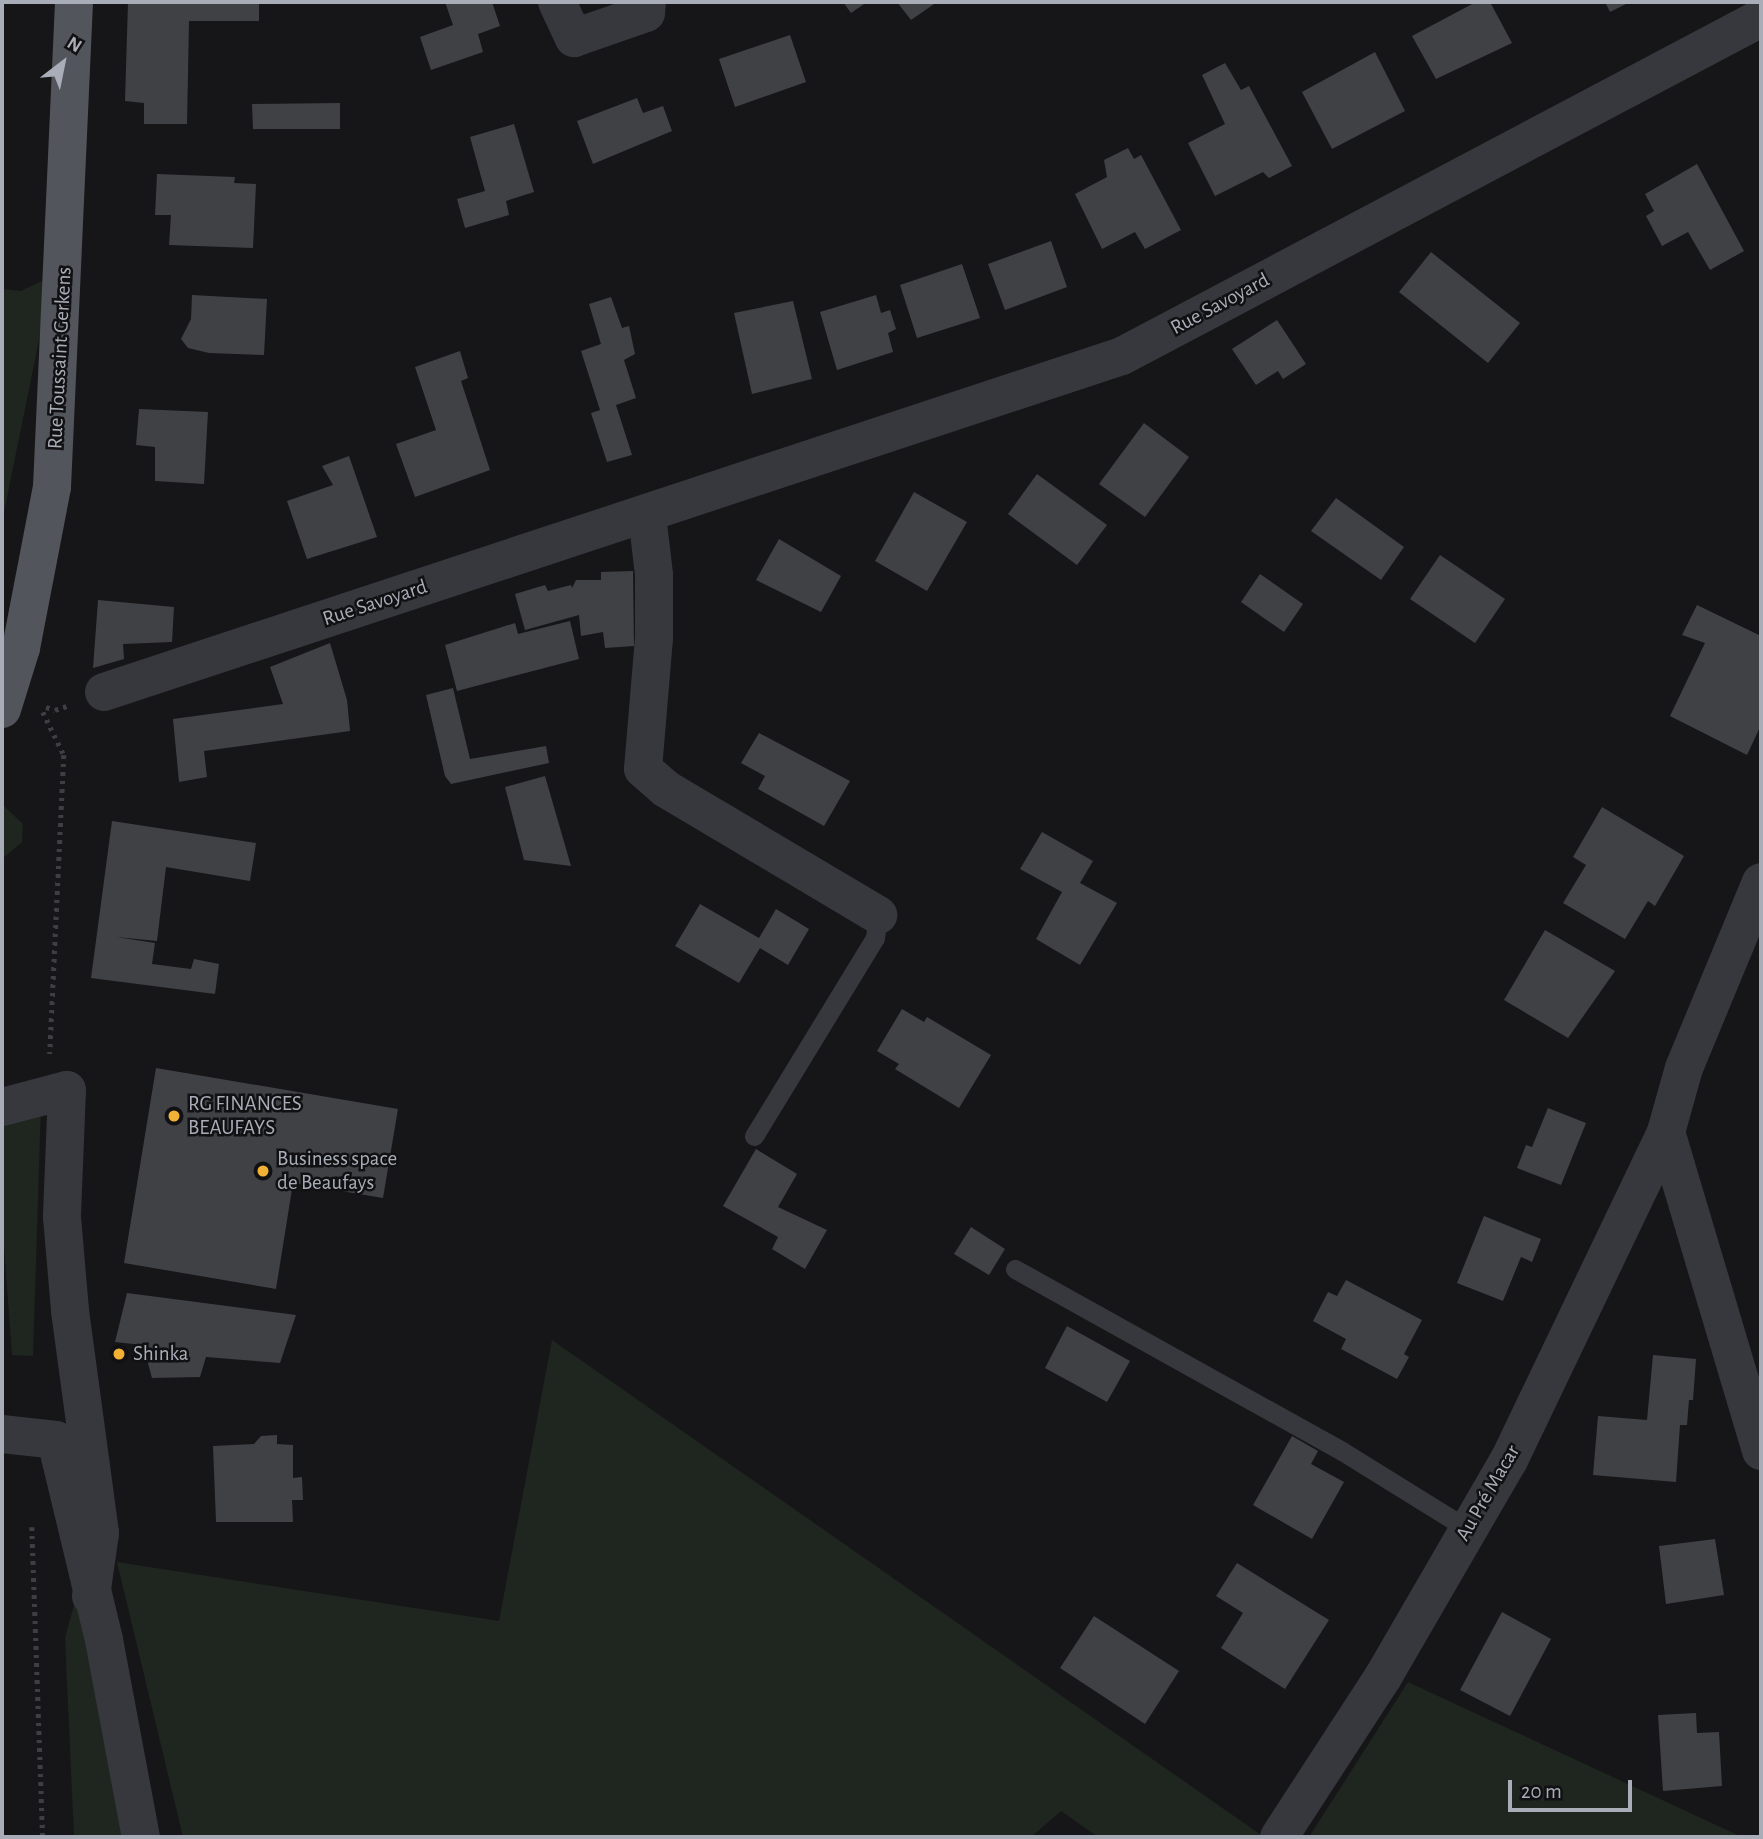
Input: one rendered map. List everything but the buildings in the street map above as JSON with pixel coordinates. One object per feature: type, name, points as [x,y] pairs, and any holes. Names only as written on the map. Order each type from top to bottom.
[{"type":"main road","name":"Rue Toussaint Gerkens","points":[[2,709],[12,641],[52,487],[74,2]]},
{"type":"street","points":[[557,2],[574,38],[646,13],[647,2]]},
{"type":"street","name":"Rue Savoyard","points":[[104,692],[647,515],[1122,356],[1761,18]]},
{"type":"street","points":[[647,515],[654,575],[654,638],[643,769],[666,789],[878,915]]},
{"type":"street","name":"Au Pré Macar","points":[[1279,1837],[1382,1677],[1508,1460],[1666,1132],[1684,1068],[1761,882]]},
{"type":"street","points":[[2,1107],[67,1090],[62,1216],[70,1311],[100,1532],[91,1596]]},
{"type":"street","points":[[1666,1132],[1761,1451]]},
{"type":"street","points":[[2,1434],[56,1440],[141,1837]]},
{"type":"lane","points":[[754,1136],[875,938],[878,915]]},
{"type":"lane","points":[[1015,1269],[1342,1451],[1468,1529]]},
{"type":"path","points":[[48,1094],[64,755],[48,718],[36,705],[55,710],[104,692]]},
{"type":"path","points":[[32,1516],[43,1837]]},
{"type":"shaded area","points":[[52,276],[2,522],[2,289],[21,291]]},
{"type":"shaded area","points":[[3,805],[23,824],[22,842],[2,859]]},
{"type":"shaded area","points":[[41,1104],[33,1356],[12,1355],[2,1219],[2,1119]]},
{"type":"shaded area","points":[[552,1340],[1264,1837],[1098,1837],[1061,1811],[1031,1837],[183,1837],[117,1562],[499,1621]]},
{"type":"shaded area","points":[[78,1591],[129,1837],[74,1837],[65,1638]]},
{"type":"shaded area","points":[[1408,1682],[1742,1837],[1309,1837]]},
{"type":"place","name":"RG FINANCES BEAUFAYS","points":[[174,1116]]},
{"type":"place","name":"Business space de Beaufays","points":[[263,1171]]},
{"type":"place","name":"Shinka","points":[[119,1354]]}]
